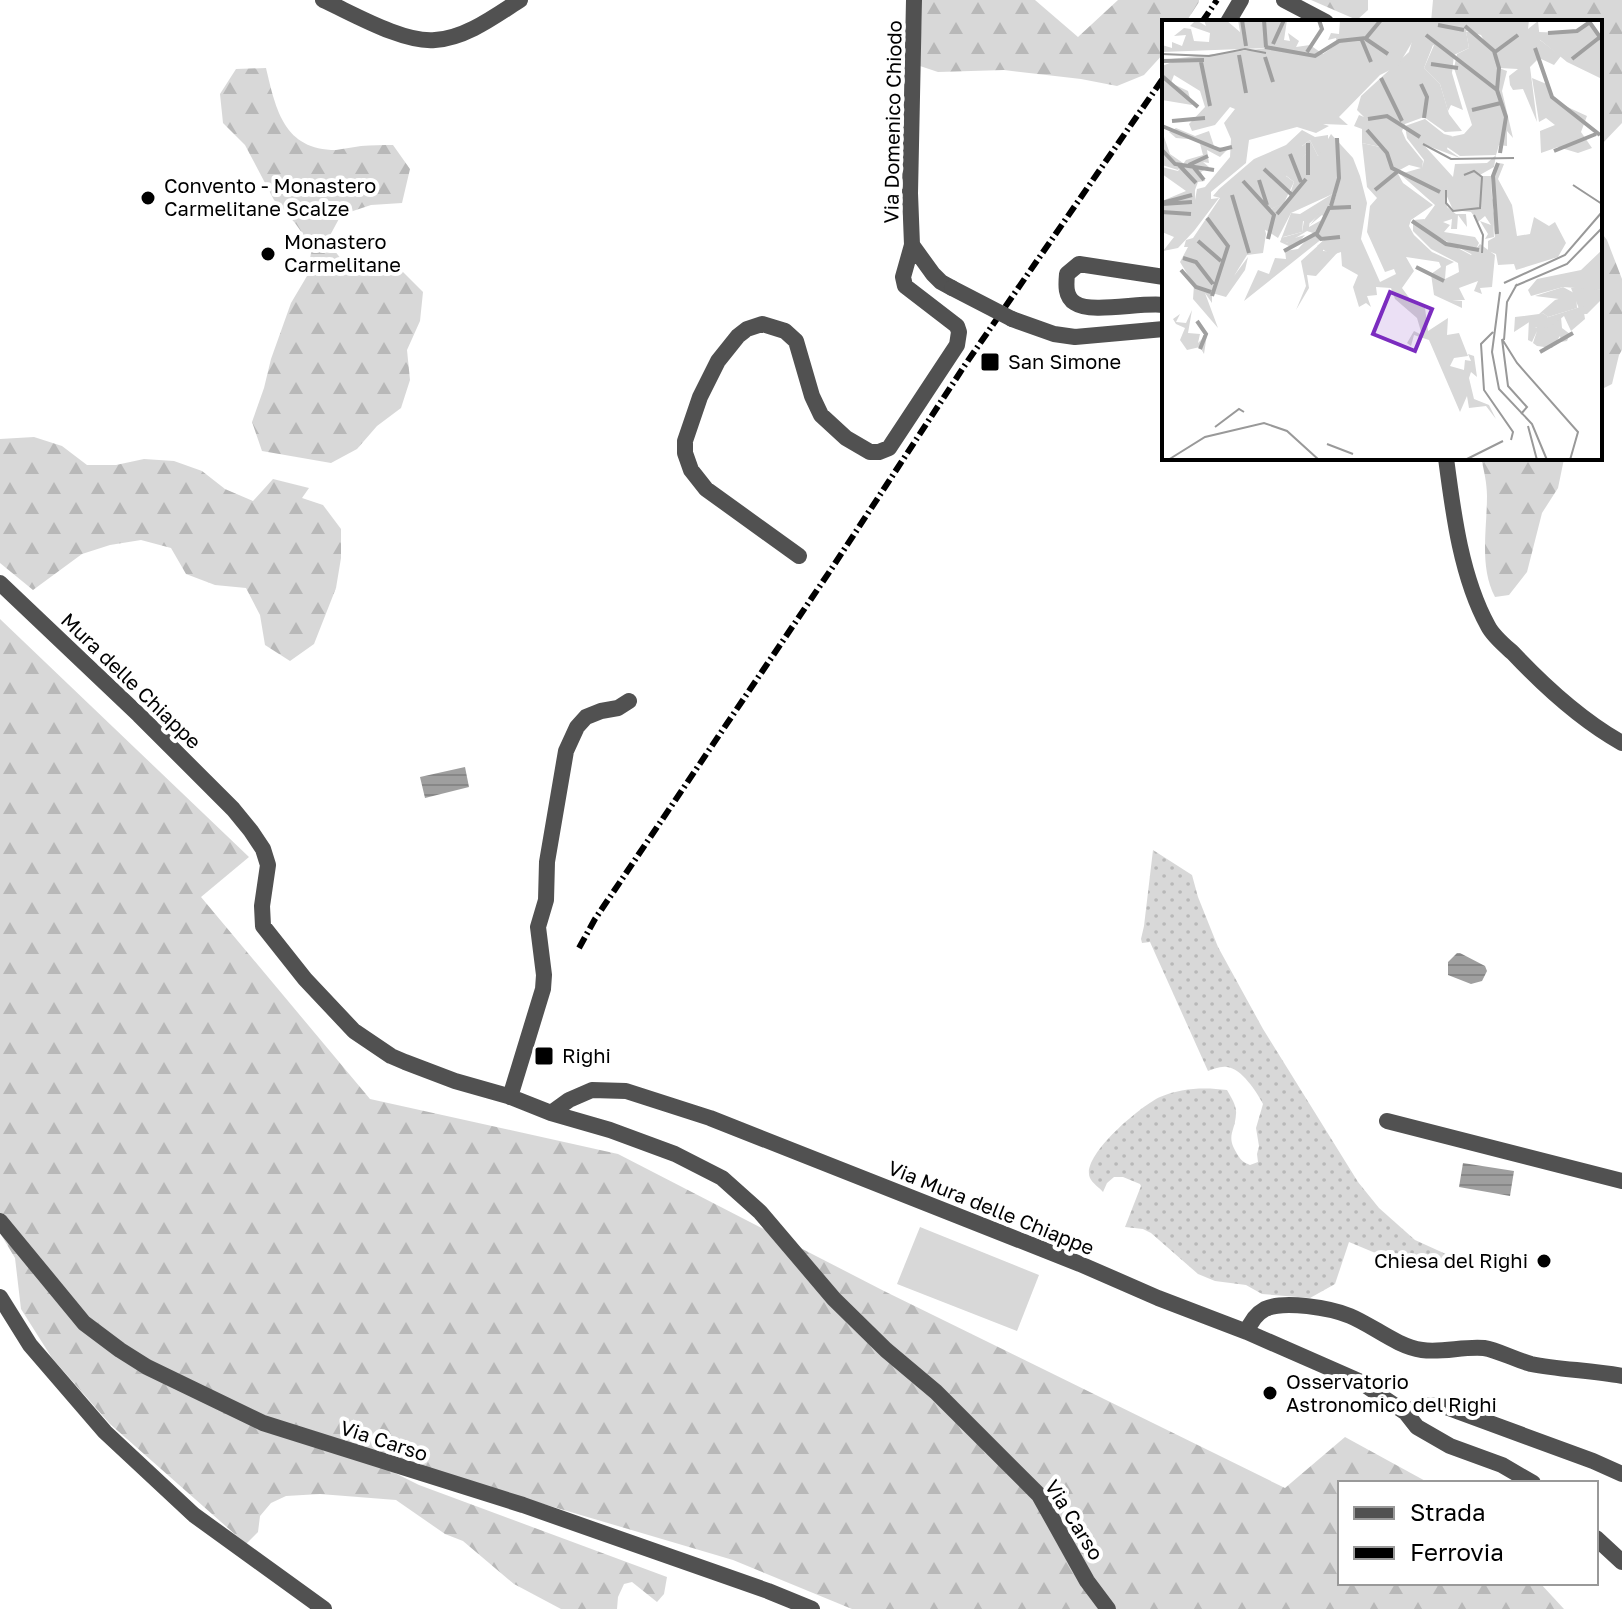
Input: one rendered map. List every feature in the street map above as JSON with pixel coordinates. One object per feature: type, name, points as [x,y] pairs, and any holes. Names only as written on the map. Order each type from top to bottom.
[{"type":"street","points":[[323,0],[394,32],[433,41],[452,37],[485,23],[520,0]]},
{"type":"street","name":"Via Domenico Chiodo","points":[[799,556],[706,489],[691,470],[685,453],[685,441],[700,397],[718,361],[747,329],[762,324],[785,331],[796,341],[812,396],[821,415],[846,438],[870,452],[889,448],[957,345],[957,326],[905,286],[903,277],[912,245],[910,193],[914,0]]},
{"type":"street","points":[[1229,20],[1241,0]]},
{"type":"street","points":[[1284,0],[1322,20]]},
{"type":"street","name":"Via Domenico Chiodo","points":[[912,245],[941,282],[1012,319],[1054,334],[1075,337],[1162,329]]},
{"type":"street","points":[[1162,277],[1079,264],[1067,274],[1066,290],[1073,302],[1085,307],[1162,305]]},
{"type":"street","points":[[1446,460],[1451,501],[1465,565],[1489,629],[1546,687],[1604,733],[1622,743]]},
{"type":"street","name":"Mura delle Chiappe","points":[[0,583],[75,652],[233,809],[263,849],[268,865],[262,906],[263,926],[305,979],[354,1031],[391,1056],[455,1081],[510,1097]]},
{"type":"street","points":[[510,1097],[543,989],[538,927],[546,900],[547,862],[566,751],[577,727],[586,717],[618,708],[629,701]]},
{"type":"street","name":"Via Mura delle Chiappe","points":[[551,1113],[569,1100],[592,1090],[626,1091],[724,1124],[1080,1264],[1359,1381],[1406,1413],[1417,1427],[1450,1446],[1502,1465],[1530,1481]]},
{"type":"street","name":"Via Carso","points":[[510,1097],[675,1154],[722,1178],[760,1212],[834,1299],[886,1350],[936,1392],[1039,1495],[1087,1581],[1108,1609]]},
{"type":"street","points":[[1387,1121],[1622,1181]]},
{"type":"street","name":"Via Carso","points":[[0,1221],[84,1323],[147,1367],[250,1417],[523,1505],[812,1609]]},
{"type":"street","points":[[0,1297],[30,1345],[105,1432],[194,1515],[324,1609]]},
{"type":"street","points":[[1247,1332],[1254,1318],[1271,1307],[1286,1305],[1329,1310],[1361,1321],[1422,1350],[1484,1348],[1532,1364],[1622,1376]]},
{"type":"street","points":[[1406,1413],[1416,1406],[1446,1407],[1622,1474]]},
{"type":"street","points":[[1598,1540],[1622,1562]]},
{"type":"green space","points":[[922,0],[1035,0],[1078,37],[1118,0],[1199,0],[1187,20],[1162,20],[1162,55],[1144,75],[1117,86],[1004,70],[938,72],[920,66]]},
{"type":"green space","points":[[1311,0],[1368,0],[1368,10],[1357,20]]},
{"type":"green space","points":[[1433,0],[1622,0],[1622,123],[1602,144],[1602,20],[1431,20]]},
{"type":"green space","points":[[266,68],[285,125],[305,143],[336,150],[393,145],[410,169],[402,203],[371,205],[341,215],[327,241],[345,264],[373,273],[402,271],[423,292],[420,321],[407,350],[410,380],[401,408],[377,426],[357,449],[331,463],[262,451],[252,422],[291,303],[307,276],[312,247],[274,200],[245,145],[223,123],[220,94],[236,69]]},
{"type":"green space","points":[[1602,234],[1622,279],[1622,350],[1612,384],[1602,389]]},
{"type":"green space","points":[[34,437],[62,446],[87,465],[116,465],[144,459],[174,461],[202,471],[225,489],[253,501],[273,479],[309,488],[302,498],[323,505],[341,529],[341,558],[336,588],[314,644],[290,661],[265,645],[260,615],[246,588],[215,585],[186,574],[171,548],[141,540],[82,554],[33,590],[0,563],[0,439]]},
{"type":"green space","points":[[1481,460],[1564,460],[1558,488],[1542,513],[1527,572],[1509,595],[1495,597],[1487,573],[1485,477]]},
{"type":"green space","points":[[0,619],[249,857],[201,897],[370,1099],[618,1154],[884,1291],[1285,1488],[1345,1437],[1425,1481],[1338,1481],[1338,1585],[1542,1585],[1564,1609],[852,1609],[733,1560],[398,1461],[395,1473],[419,1485],[667,1577],[664,1594],[657,1602],[632,1582],[624,1584],[617,1609],[561,1609],[514,1584],[463,1541],[445,1534],[396,1500],[320,1494],[286,1496],[271,1503],[260,1516],[258,1532],[246,1544],[110,1424],[52,1358],[21,1309],[15,1258],[0,1233]]},
{"type":"green space","points":[[1153,850],[1192,875],[1218,947],[1263,1029],[1358,1182],[1379,1208],[1415,1240],[1448,1255],[1446,1260],[1421,1253],[1409,1267],[1349,1242],[1335,1284],[1310,1298],[1262,1294],[1246,1285],[1215,1281],[1198,1274],[1151,1233],[1125,1227],[1140,1184],[1114,1177],[1103,1192],[1091,1180],[1089,1169],[1094,1157],[1127,1120],[1160,1097],[1193,1089],[1227,1090],[1236,1111],[1231,1137],[1233,1146],[1245,1163],[1258,1162],[1256,1128],[1263,1104],[1253,1087],[1232,1068],[1208,1071],[1150,942],[1142,943]]},
{"type":"green space","points":[[920,1227],[1039,1275],[1017,1331],[897,1284]]},
{"type":"shaded area","points":[[465,767],[469,787],[425,798],[420,777]]},
{"type":"shaded area","points":[[1457,953],[1485,966],[1487,971],[1482,981],[1471,984],[1448,975],[1448,962]]},
{"type":"shaded area","points":[[1463,1163],[1514,1171],[1510,1196],[1459,1187]]},
{"type":"railway","points":[[1203,20],[1217,0]]},
{"type":"railway","points":[[579,948],[595,919],[965,365],[1162,80]]},
{"type":"place","name":"Convento - Monastero Carmelitane Scalze","points":[[148,198]]},
{"type":"place","name":"Monastero Carmelitane","points":[[268,254]]},
{"type":"place","name":"San Simone","points":[[990,362]]},
{"type":"place","name":"Righi","points":[[544,1056]]},
{"type":"place","name":"Chiesa del Righi","points":[[1544,1261]]},
{"type":"place","name":"Osservatorio Astronomico del Righi","points":[[1270,1393]]}]
